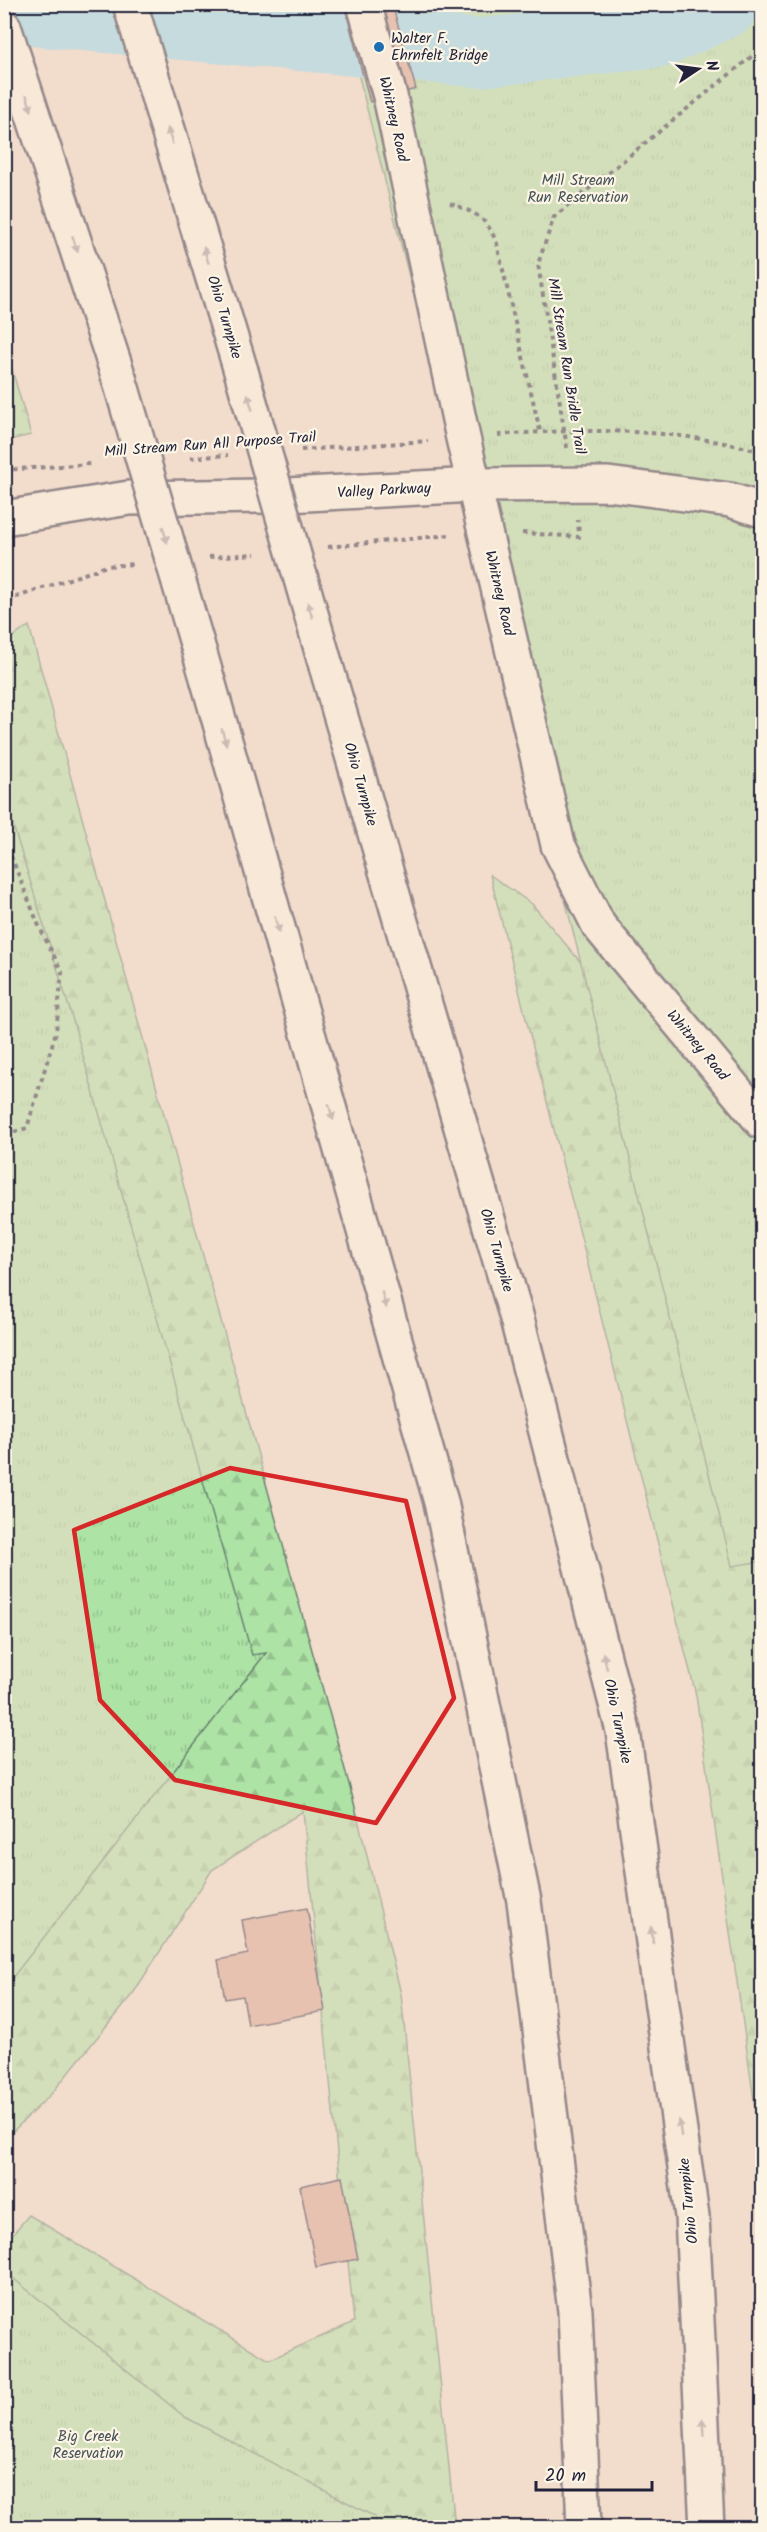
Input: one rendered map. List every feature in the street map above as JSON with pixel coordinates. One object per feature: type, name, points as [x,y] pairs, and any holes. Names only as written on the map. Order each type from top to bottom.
[{"type":"main road","name":"Ohio Turnpike","points":[[130,4],[241,371],[516,1315],[623,1731],[692,2216],[708,2528]]},
{"type":"main road","name":"Whitney Road","points":[[364,4],[390,96],[475,485],[558,845],[599,926],[762,1122]]},
{"type":"main road","points":[[4,27],[119,378],[208,681],[441,1502],[524,1901],[575,2311],[584,2528]]},
{"type":"main road","name":"Valley Parkway","points":[[10,523],[129,498],[269,496],[475,485],[608,484],[730,500],[762,510]]},
{"type":"path","name":"Mill Stream Run Bridle Trail","points":[[579,537],[575,484],[562,430],[538,264],[554,218],[762,48]]},
{"type":"path","points":[[440,199],[482,216],[491,228],[497,244],[540,431]]},
{"type":"path","points":[[519,434],[562,430],[676,434],[762,452]]},
{"type":"path","name":"Mill Stream Run All Purpose Trail","points":[[296,451],[417,442]]},
{"type":"path","name":"Mill Stream Run All Purpose Trail","points":[[180,458],[238,454]]},
{"type":"path","name":"Mill Stream Run All Purpose Trail","points":[[4,470],[98,464]]},
{"type":"path","points":[[4,611],[14,598]]},
{"type":"path","points":[[4,839],[39,926],[62,972],[56,1032],[27,1128],[4,1135]]},
{"type":"highlighted area","points":[[230,1468],[406,1501],[454,1698],[376,1823],[175,1780],[100,1700],[74,1530]]},
{"type":"green space","name":"Mill Stream Run Reservation","points":[[341,5],[762,5],[762,1561],[732,1566]]},
{"type":"green space","points":[[4,342],[31,435],[5,441],[4,441]]},
{"type":"green space","points":[[29,626],[352,1795],[401,1994],[455,2527],[5,2527],[5,2243],[29,2215],[269,2360],[354,2322],[303,1811],[212,1870],[134,1992],[52,2093],[5,2139],[4,643]]},
{"type":"green space","points":[[4,796],[72,1017],[252,1655],[266,1653],[5,1987]]},
{"type":"green space","points":[[490,875],[532,904],[762,1176],[762,2156],[696,1695]]},
{"type":"green space","name":"Big Creek Reservation","points":[[4,2271],[185,2417],[375,2517],[375,2527],[5,2527]]},
{"type":"building","name":"Walter F. Ehrnfelt Bridge","points":[[344,4],[392,4],[416,89],[370,102]]},
{"type":"building","points":[[307,1908],[325,2011],[248,2025],[243,1996],[225,1999],[218,1960],[248,1954],[242,1920]]},
{"type":"building","points":[[342,2177],[358,2259],[316,2267],[300,2186]]},
{"type":"waterway","points":[[4,9],[478,53],[661,33],[724,4]]},
{"type":"place","name":"Walter F. Ehrnfelt Bridge","points":[[379,47]]}]
